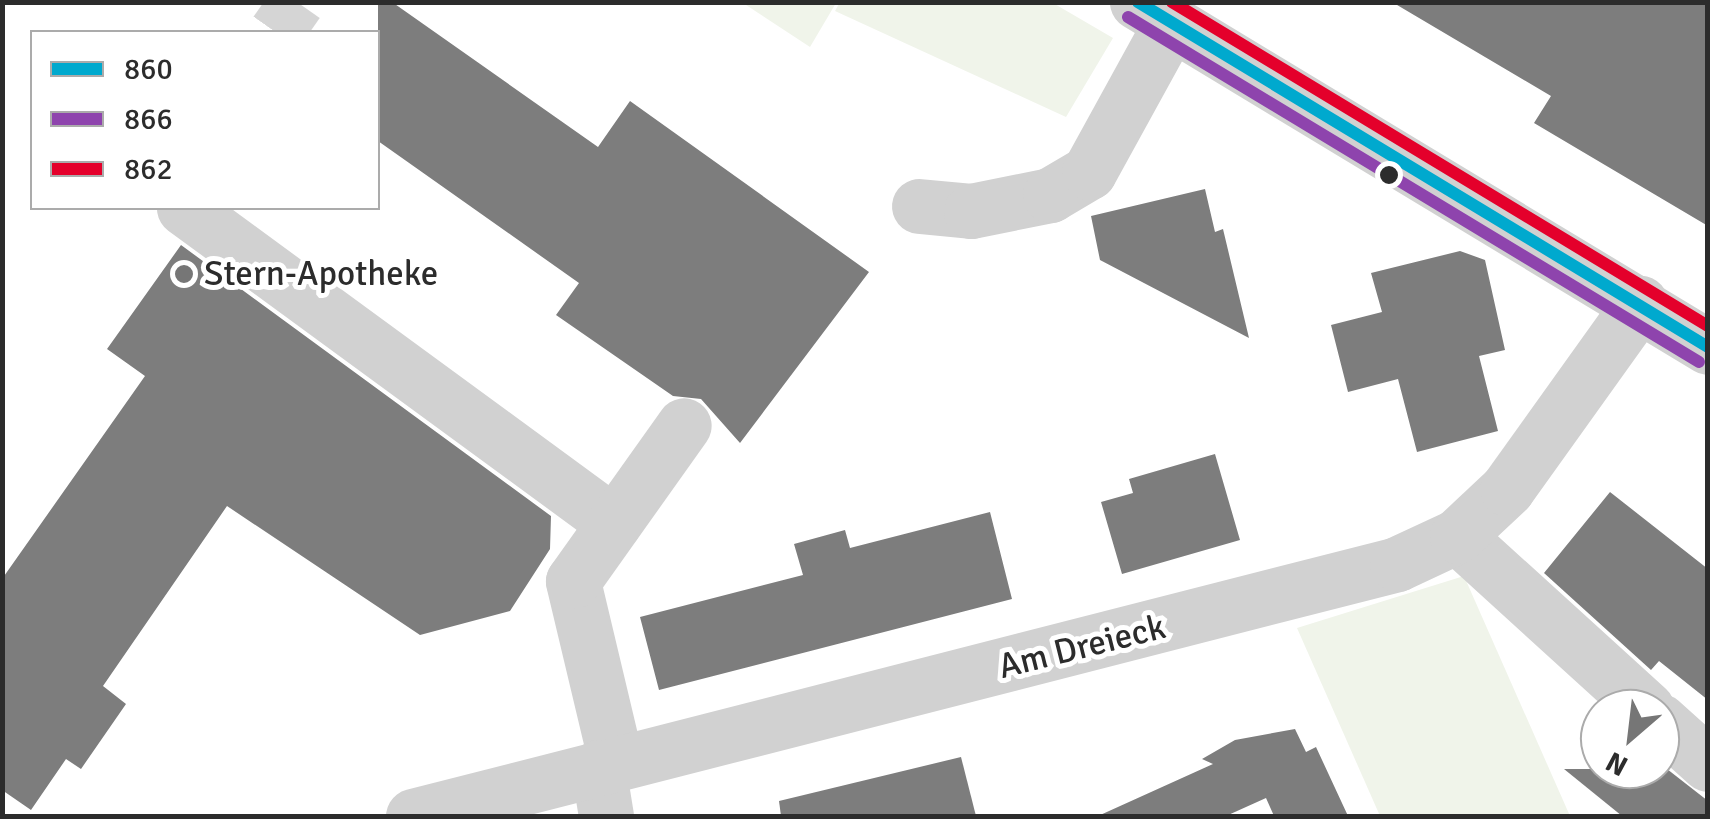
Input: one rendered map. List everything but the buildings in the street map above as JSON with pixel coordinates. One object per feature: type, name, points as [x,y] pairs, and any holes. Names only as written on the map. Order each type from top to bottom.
[{"type":"street","points":[[919,206],[987,208],[1050,195],[1089,172],[1154,13],[1708,347]]},
{"type":"street","points":[[187,210],[614,523]]},
{"type":"street","name":"Am Dreieck","points":[[414,816],[607,782],[1304,590],[1457,536],[1507,489],[1640,303]]},
{"type":"street","points":[[607,782],[574,581],[684,425]]},
{"type":"street","points":[[1457,536],[1625,689]]},
{"type":"street","points":[[1680,739],[1708,764]]},
{"type":"shaded area","points":[[840,2],[1053,3],[1113,38],[1066,117],[835,11]]},
{"type":"shaded area","points":[[743,3],[836,3],[810,47]]},
{"type":"shaded area","points":[[1464,576],[1570,816],[1380,816],[1297,628]]},
{"type":"tunnel","points":[[277,30],[297,2]]},
{"type":"transit line","name":"860","points":[[1138,2],[1708,347]]},
{"type":"transit line","name":"862","points":[[1172,2],[1708,326]]},
{"type":"transit line","name":"866","points":[[1128,17],[1699,362]]},
{"type":"place","name":"Stern-Apotheke","points":[[184,274]]}]
